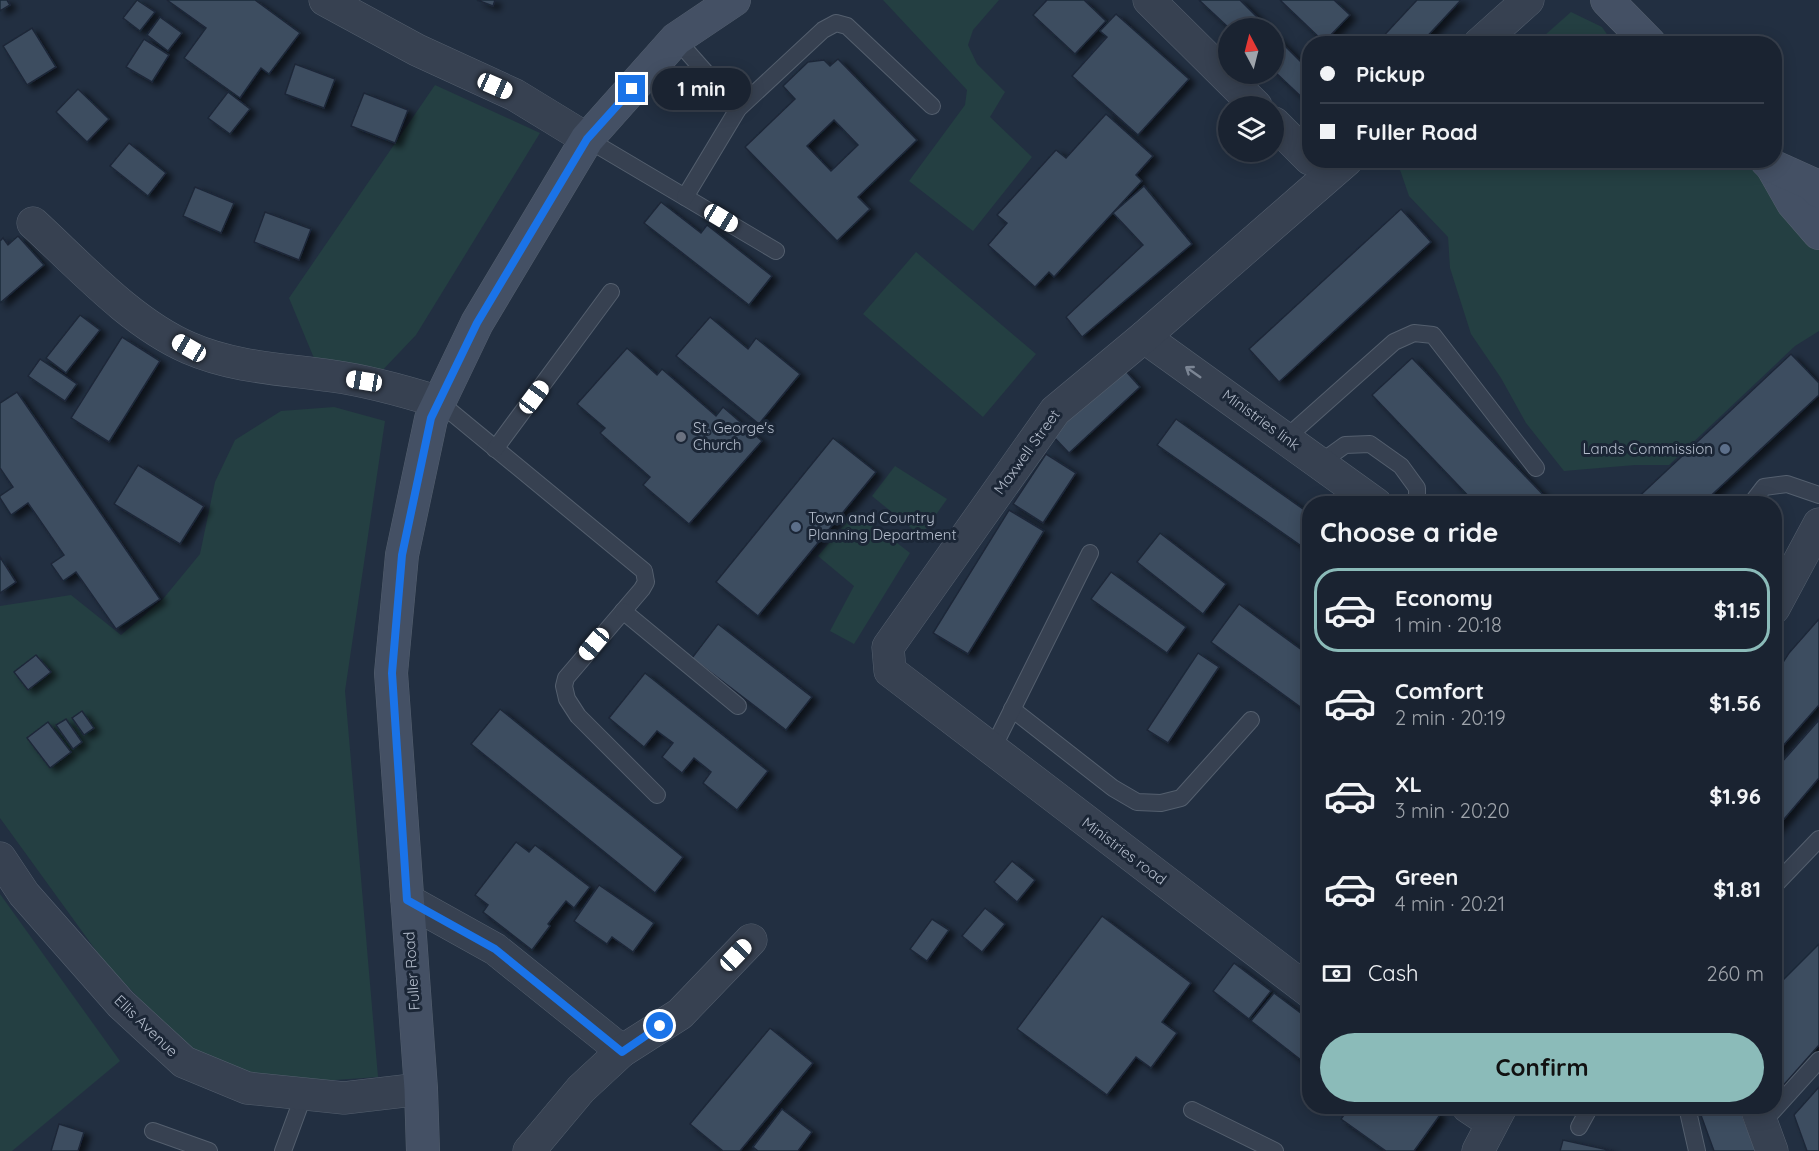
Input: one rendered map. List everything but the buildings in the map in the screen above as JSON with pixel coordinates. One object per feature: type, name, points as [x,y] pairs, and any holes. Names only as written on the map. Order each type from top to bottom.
[{"type":"street","points":[[325,0],[417,50],[515,95],[587,139]]},
{"type":"street","name":"Fuller Road","points":[[423,1151],[421,1089],[392,673],[402,555],[431,418],[477,323],[587,139],[676,39],[734,0]]},
{"type":"street","points":[[1149,0],[1246,96]]},
{"type":"street","points":[[1488,36],[1528,0]]},
{"type":"street","points":[[1607,0],[1642,36]]},
{"type":"street","points":[[1284,131],[1302,146]]},
{"type":"street","name":"Maxwell Street","points":[[939,710],[890,671],[888,647],[1055,411],[1144,337],[1320,168]]},
{"type":"street","points":[[1777,168],[1811,189],[1819,233]]},
{"type":"street","points":[[33,223],[148,325],[189,348],[233,364],[364,381],[439,402]]},
{"type":"street","name":"Ministries link","points":[[1144,337],[1366,496]]},
{"type":"street","points":[[1782,593],[1819,524]]},
{"type":"street","name":"Ministries road","points":[[939,710],[1302,986]]},
{"type":"street","name":"Ellis Avenue","points":[[0,858],[24,894],[121,1004],[184,1062],[247,1088],[344,1098],[421,1089]]},
{"type":"street","points":[[407,900],[495,949],[622,1052]]},
{"type":"street","points":[[529,1151],[581,1089],[622,1052],[680,1014],[751,940]]},
{"type":"street","points":[[1478,1151],[1487,1114]]},
{"type":"lane","points":[[685,197],[738,109],[823,30],[836,23],[848,26],[932,106]]},
{"type":"lane","points":[[676,39],[738,109]]},
{"type":"lane","points":[[587,139],[776,251]]},
{"type":"lane","points":[[495,449],[611,292]]},
{"type":"lane","points":[[1286,438],[1394,342],[1413,333],[1433,335],[1536,468]]},
{"type":"lane","points":[[439,402],[644,571],[646,582],[566,678],[564,686],[567,699],[578,716],[657,795]]},
{"type":"lane","points":[[1320,463],[1345,445],[1370,444],[1401,466],[1418,488],[1418,496]]},
{"type":"lane","points":[[1758,496],[1764,488],[1787,484],[1819,495]]},
{"type":"lane","points":[[992,750],[1090,553]]},
{"type":"lane","points":[[623,611],[738,706]]},
{"type":"lane","points":[[1012,709],[1113,788],[1137,802],[1161,803],[1181,798],[1251,720]]},
{"type":"lane","points":[[1782,878],[1819,840]]},
{"type":"lane","points":[[1782,1104],[1819,1060]]},
{"type":"lane","points":[[283,1151],[304,1094]]},
{"type":"lane","points":[[1192,1110],[1275,1151]]},
{"type":"lane","points":[[1579,1127],[1586,1114]]},
{"type":"lane","points":[[1689,1114],[1697,1151]]},
{"type":"lane","points":[[1763,1127],[1774,1114]]},
{"type":"lane","points":[[153,1131],[209,1151]]},
{"type":"green space","points":[[883,0],[999,0],[973,30],[968,45],[977,64],[1005,92],[990,117],[1032,157],[973,231],[909,181],[965,105],[967,90]]},
{"type":"green space","points":[[1571,12],[1602,27],[1608,36],[1544,36]]},
{"type":"green space","points":[[435,85],[540,133],[416,335],[378,375],[316,363],[289,298]]},
{"type":"green space","points":[[1399,168],[1754,168],[1819,237],[1819,331],[1795,346],[1669,465],[1635,465],[1564,471],[1526,423],[1501,378],[1471,334],[1450,268],[1448,237],[1409,196]]},
{"type":"green space","points":[[916,252],[1036,354],[983,417],[863,314]]},
{"type":"green space","points":[[334,407],[385,421],[345,691],[378,1077],[292,1083],[200,1061],[105,963],[0,818],[0,606],[71,595],[121,635],[163,599],[200,554],[215,482],[235,440],[281,411]]},
{"type":"green space","points":[[895,466],[947,499],[921,536],[872,496]]},
{"type":"green space","points":[[856,511],[910,553],[854,644],[830,631],[854,586],[818,556]]},
{"type":"green space","points":[[0,894],[120,1061],[12,1151],[0,1151]]},
{"type":"place","name":"St. George's Church","points":[[681,437]]},
{"type":"place","name":"Lands Commission","points":[[1725,449]]},
{"type":"place","name":"Town and Country Planning Department","points":[[796,527]]},
{"type":"route","points":[[632,89],[587,139],[477,323],[431,418],[402,555],[392,673],[407,900],[495,949],[622,1052],[660,1026]]}]
